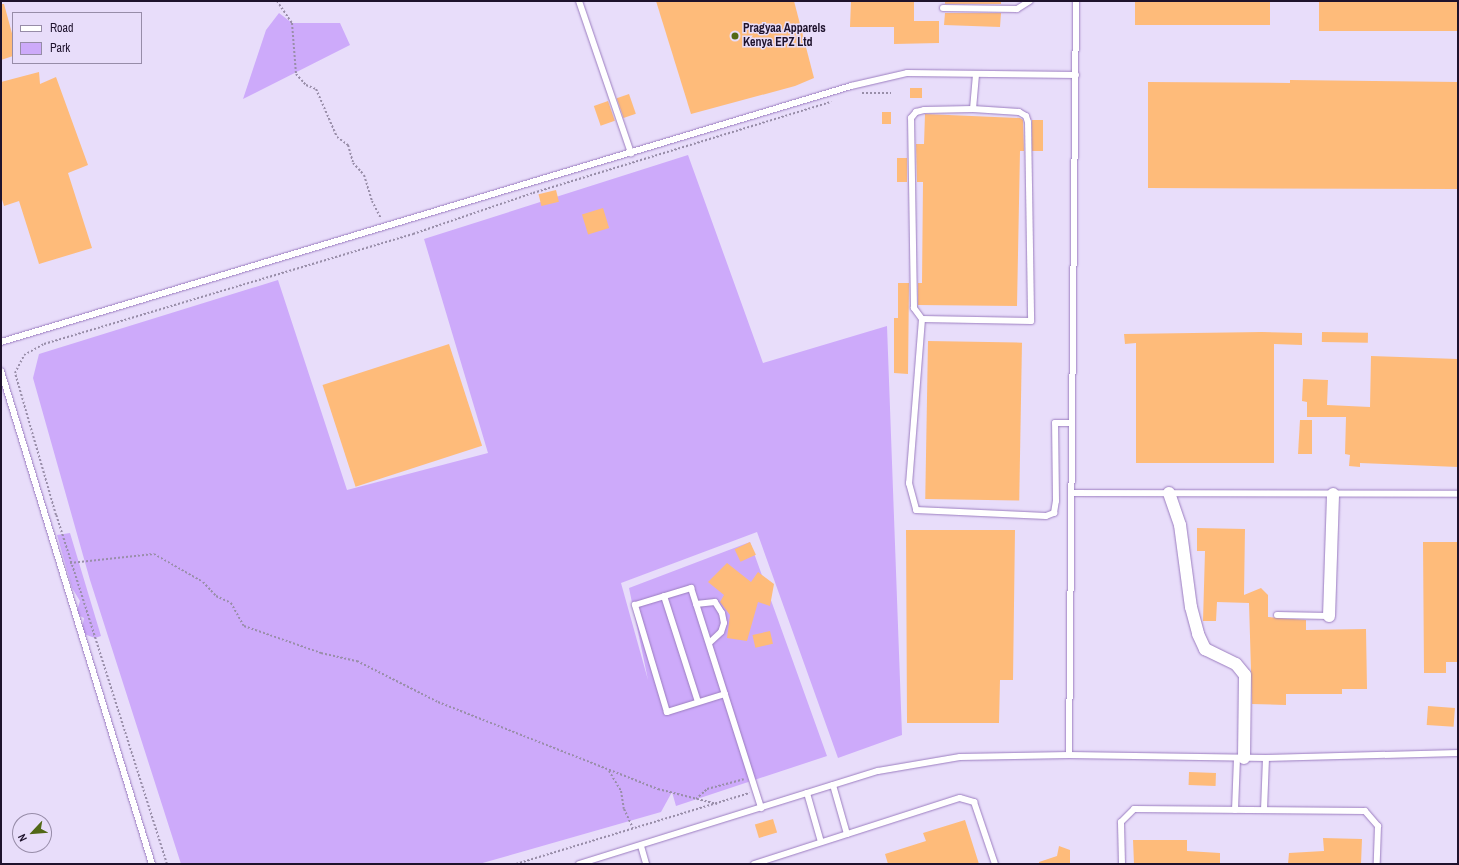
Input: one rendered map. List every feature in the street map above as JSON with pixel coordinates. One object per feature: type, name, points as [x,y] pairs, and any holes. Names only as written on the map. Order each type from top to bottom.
[{"type":"street","points":[[1170,493],[1180,525],[1191,607],[1198,634],[1205,649],[1236,664],[1245,675],[1241,758]]},
{"type":"street","points":[[1329,616],[1333,494]]},
{"type":"lane","points":[[579,1],[631,153]]},
{"type":"lane","points":[[943,8],[1018,9],[1030,1]]},
{"type":"lane","points":[[1068,755],[1076,1]]},
{"type":"lane","points":[[1,342],[851,86],[907,73],[1076,75]]},
{"type":"lane","points":[[973,109],[976,74]]},
{"type":"lane","points":[[922,319],[1031,321],[1028,122],[1026,116],[1019,112],[973,109],[924,110],[916,112],[911,118],[914,303],[916,312],[922,319],[909,483],[916,510],[1046,516],[1054,513],[1056,501],[1055,423],[1072,423]]},
{"type":"lane","points":[[1,371],[152,864]]},
{"type":"lane","points":[[1071,493],[1458,494]]},
{"type":"lane","points":[[725,694],[667,712],[635,605],[692,588],[761,808]]},
{"type":"lane","points":[[664,596],[698,702]]},
{"type":"lane","points":[[696,604],[715,602],[722,613],[724,623],[721,632],[709,643]]},
{"type":"lane","points":[[1277,615],[1329,616]]},
{"type":"lane","points":[[579,864],[641,846],[878,771],[960,757],[1068,755],[1266,758],[1446,755],[1458,753]]},
{"type":"lane","points":[[1446,755],[1458,757]]},
{"type":"lane","points":[[1235,810],[1241,758]]},
{"type":"lane","points":[[1264,810],[1266,758]]},
{"type":"lane","points":[[833,785],[847,834]]},
{"type":"lane","points":[[807,793],[821,842]]},
{"type":"lane","points":[[754,864],[960,798],[974,802],[995,864]]},
{"type":"lane","points":[[1122,864],[1121,822],[1134,810],[1365,811],[1378,826],[1377,864]]},
{"type":"lane","points":[[641,846],[646,864]]},
{"type":"path","points":[[277,1],[292,23],[296,74],[306,85],[316,89],[337,137],[348,144],[353,163],[364,175],[372,201],[386,227]]},
{"type":"path","points":[[859,94],[891,93]]},
{"type":"path","points":[[166,864],[72,563],[15,373],[24,355],[44,344],[413,234],[533,193],[837,100]]},
{"type":"path","points":[[60,564],[154,554],[203,582],[216,596],[231,603],[244,626],[321,653],[357,661],[416,693],[609,770],[658,789],[716,804]]},
{"type":"path","points":[[609,770],[621,791],[624,809],[634,828]]},
{"type":"path","points":[[696,799],[708,789],[751,777]]},
{"type":"path","points":[[516,864],[755,791]]},
{"type":"green space","points":[[279,13],[292,23],[340,23],[350,45],[243,99],[266,30]]},
{"type":"green space","points":[[688,155],[763,363],[887,326],[902,735],[838,758],[757,532],[621,583],[648,680],[629,588],[750,542],[827,756],[676,806],[672,792],[661,812],[479,864],[181,864],[90,580],[33,378],[39,354],[278,280],[347,490],[488,453],[424,239]]},
{"type":"green space","points":[[70,533],[101,636],[95,638],[81,633],[84,618],[76,614],[80,601],[72,588],[57,535]]},
{"type":"building","name":"Pragyaa Apparels Kenya EPZ Ltd","points":[[656,1],[794,1],[814,78],[795,86],[691,114]]},
{"type":"building","points":[[851,1],[914,1],[914,21],[939,21],[939,43],[894,44],[894,27],[850,27]]},
{"type":"building","points":[[945,1],[1001,1],[1001,4],[945,4]]},
{"type":"building","points":[[1135,1],[1270,1],[1270,25],[1135,25]]},
{"type":"building","points":[[1319,1],[1458,1],[1458,31],[1319,31]]},
{"type":"building","points":[[1,4],[4,4],[12,33],[12,56],[1,60]]},
{"type":"building","points":[[945,13],[1001,13],[1000,27],[944,25]]},
{"type":"building","points":[[39,72],[40,84],[56,77],[88,165],[68,173],[92,248],[39,264],[19,201],[4,206],[1,196],[1,82]]},
{"type":"building","points":[[1290,80],[1458,82],[1458,189],[1148,188],[1148,82],[1290,83]]},
{"type":"building","points":[[910,88],[922,88],[922,98],[910,98]]},
{"type":"building","points":[[629,94],[636,114],[624,118],[617,98]]},
{"type":"building","points":[[608,101],[615,121],[601,126],[594,106]]},
{"type":"building","points":[[882,112],[891,112],[891,124],[882,124]]},
{"type":"building","points":[[925,114],[1020,118],[1023,120],[1024,151],[1020,151],[1017,306],[918,305],[918,283],[922,283],[923,182],[917,182],[916,144],[924,144]]},
{"type":"building","points":[[1032,120],[1043,120],[1043,151],[1032,151]]},
{"type":"building","points":[[897,158],[907,158],[907,182],[897,182]]},
{"type":"building","points":[[556,190],[559,202],[541,206],[539,194]]},
{"type":"building","points":[[603,208],[609,228],[588,235],[582,214]]},
{"type":"building","points":[[898,283],[909,283],[908,374],[894,373],[894,318],[898,318]]},
{"type":"building","points":[[1262,332],[1302,333],[1302,345],[1274,344],[1274,463],[1136,463],[1136,343],[1125,344],[1124,334]]},
{"type":"building","points":[[1322,332],[1368,333],[1368,343],[1322,342]]},
{"type":"building","points":[[928,341],[1022,343],[1019,501],[925,499]]},
{"type":"building","points":[[449,344],[482,446],[356,487],[323,385]]},
{"type":"building","points":[[1371,356],[1458,359],[1458,467],[1360,463],[1360,467],[1349,466],[1350,455],[1345,454],[1346,417],[1307,417],[1307,402],[1302,401],[1303,379],[1328,380],[1327,405],[1370,407]]},
{"type":"building","points":[[1300,420],[1312,420],[1312,454],[1298,454]]},
{"type":"building","points":[[1197,528],[1245,529],[1244,595],[1261,588],[1268,595],[1268,617],[1306,620],[1306,630],[1366,629],[1367,689],[1342,689],[1342,694],[1286,694],[1286,705],[1252,704],[1249,603],[1217,602],[1216,621],[1203,621],[1205,551],[1197,551]]},
{"type":"building","points":[[906,530],[1015,530],[1013,680],[1000,680],[999,723],[907,723]]},
{"type":"building","points":[[750,542],[756,555],[741,562],[735,549]]},
{"type":"building","points":[[1423,542],[1458,542],[1458,662],[1446,662],[1446,673],[1424,673]]},
{"type":"building","points":[[727,563],[751,582],[758,572],[774,584],[770,606],[758,602],[747,641],[727,638],[730,615],[720,602],[724,595],[708,582]]},
{"type":"building","points":[[770,631],[773,644],[755,648],[752,635]]},
{"type":"building","points":[[1428,706],[1455,708],[1454,727],[1427,725]]},
{"type":"building","points":[[1189,772],[1216,773],[1216,786],[1189,785]]},
{"type":"building","points":[[773,819],[777,832],[759,838],[755,825]]},
{"type":"building","points":[[965,820],[979,864],[888,864],[885,854],[926,841],[923,833]]},
{"type":"building","points":[[1323,838],[1362,839],[1361,864],[1288,864],[1289,853],[1324,851]]},
{"type":"building","points":[[1133,840],[1187,840],[1187,851],[1220,853],[1220,864],[1134,864]]},
{"type":"building","points":[[1059,846],[1070,850],[1070,864],[1039,864],[1039,862],[1057,856]]},
{"type":"place","name":"Pragyaa Apparels Kenya EPZ Ltd","points":[[735,36]]}]
